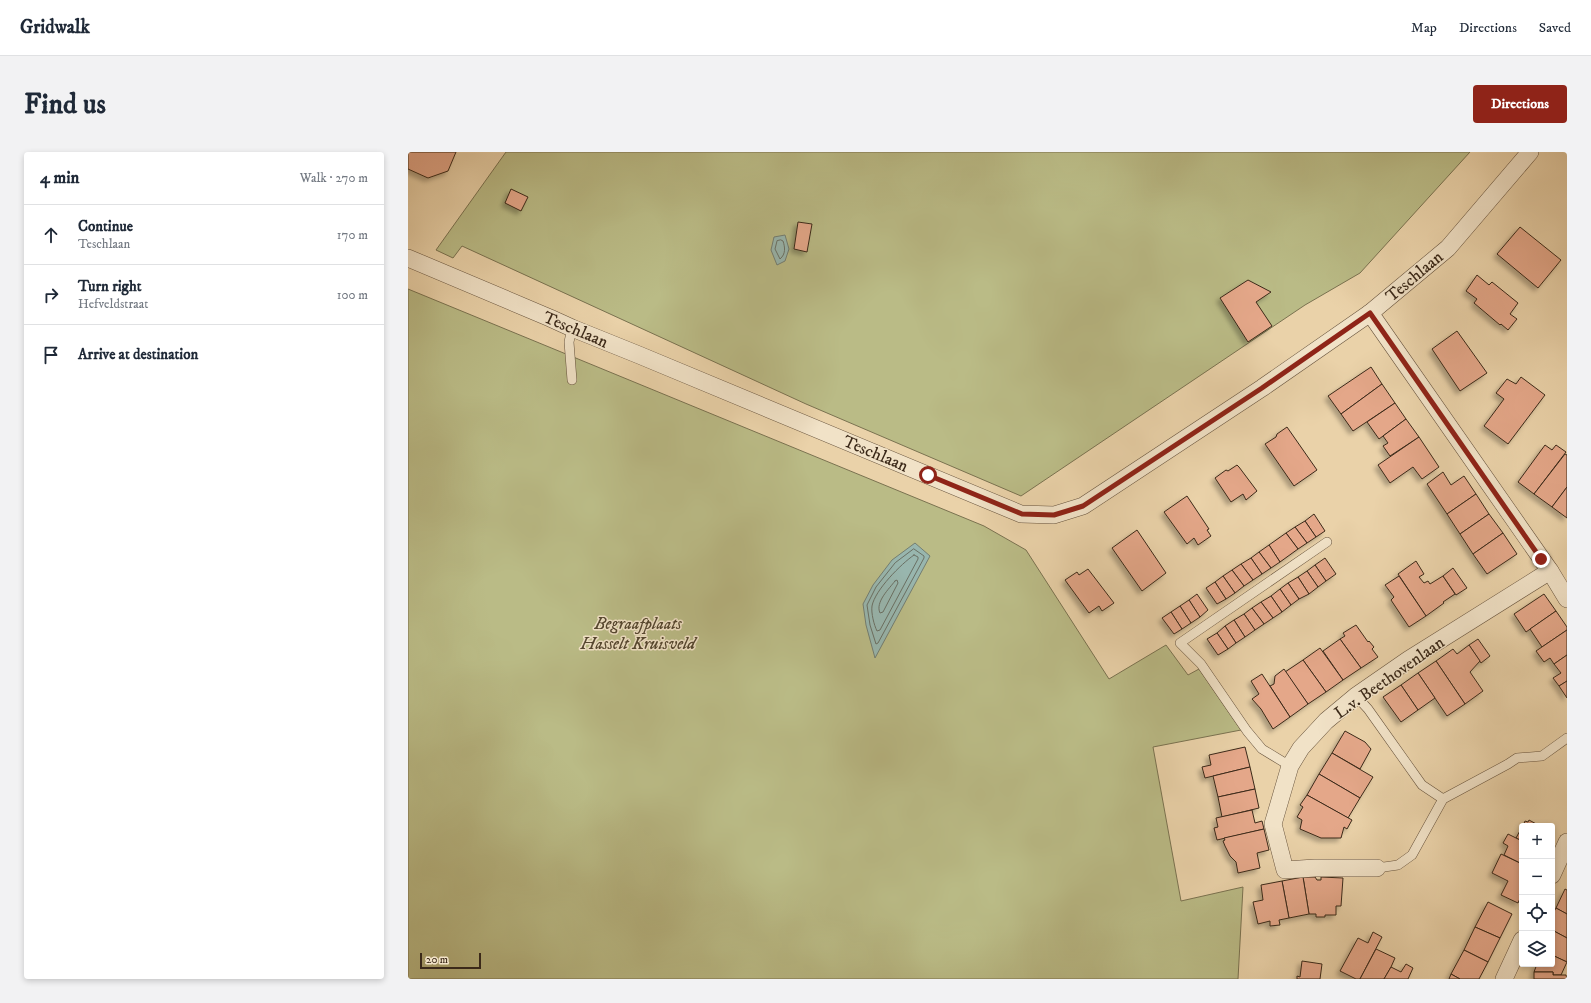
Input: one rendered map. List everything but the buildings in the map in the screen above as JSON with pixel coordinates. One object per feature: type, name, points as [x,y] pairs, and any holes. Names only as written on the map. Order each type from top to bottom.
[{"type":"street","name":"Teschlaan","points":[[408,258],[572,328],[1022,514],[1054,515],[1083,506],[1262,388],[1370,313],[1448,248],[1530,152]]},
{"type":"street","points":[[1370,313],[1550,571],[1567,599]]},
{"type":"street","name":"L.v. Beethovenlaan","points":[[1377,868],[1315,868],[1285,870],[1273,824],[1290,766],[1301,748],[1326,721],[1356,696],[1408,660],[1550,571]]},
{"type":"street","points":[[1555,868],[1567,842]]},
{"type":"street","points":[[1504,979],[1519,946]]},
{"type":"lane","points":[[572,328],[569,342],[572,380]]},
{"type":"lane","points":[[1290,766],[1262,750],[1247,731],[1201,664],[1180,643],[1327,542]]},
{"type":"lane","points":[[1356,696],[1368,709],[1422,785],[1443,799]]},
{"type":"lane","points":[[1377,868],[1398,865],[1412,855],[1443,799],[1517,758],[1542,756],[1567,738]]},
{"type":"green space","points":[[506,152],[1470,152],[1360,273],[1305,305],[1021,496],[806,404],[462,246],[453,258],[436,250]]},
{"type":"green space","name":"Begraafplaats Hasselt Kruisveld","points":[[408,289],[984,526],[1026,550],[1109,679],[1166,645],[1188,675],[1199,669],[1241,730],[1153,747],[1181,901],[1243,887],[1238,979],[408,979]]},
{"type":"water","points":[[785,235],[789,249],[785,261],[777,265],[771,250],[774,237]]},
{"type":"water","points":[[915,543],[930,556],[875,658],[866,625],[863,604],[873,585],[892,560]]},
{"type":"route","points":[[928,475],[1022,514],[1054,515],[1083,506],[1262,388],[1370,313],[1541,559]]}]
